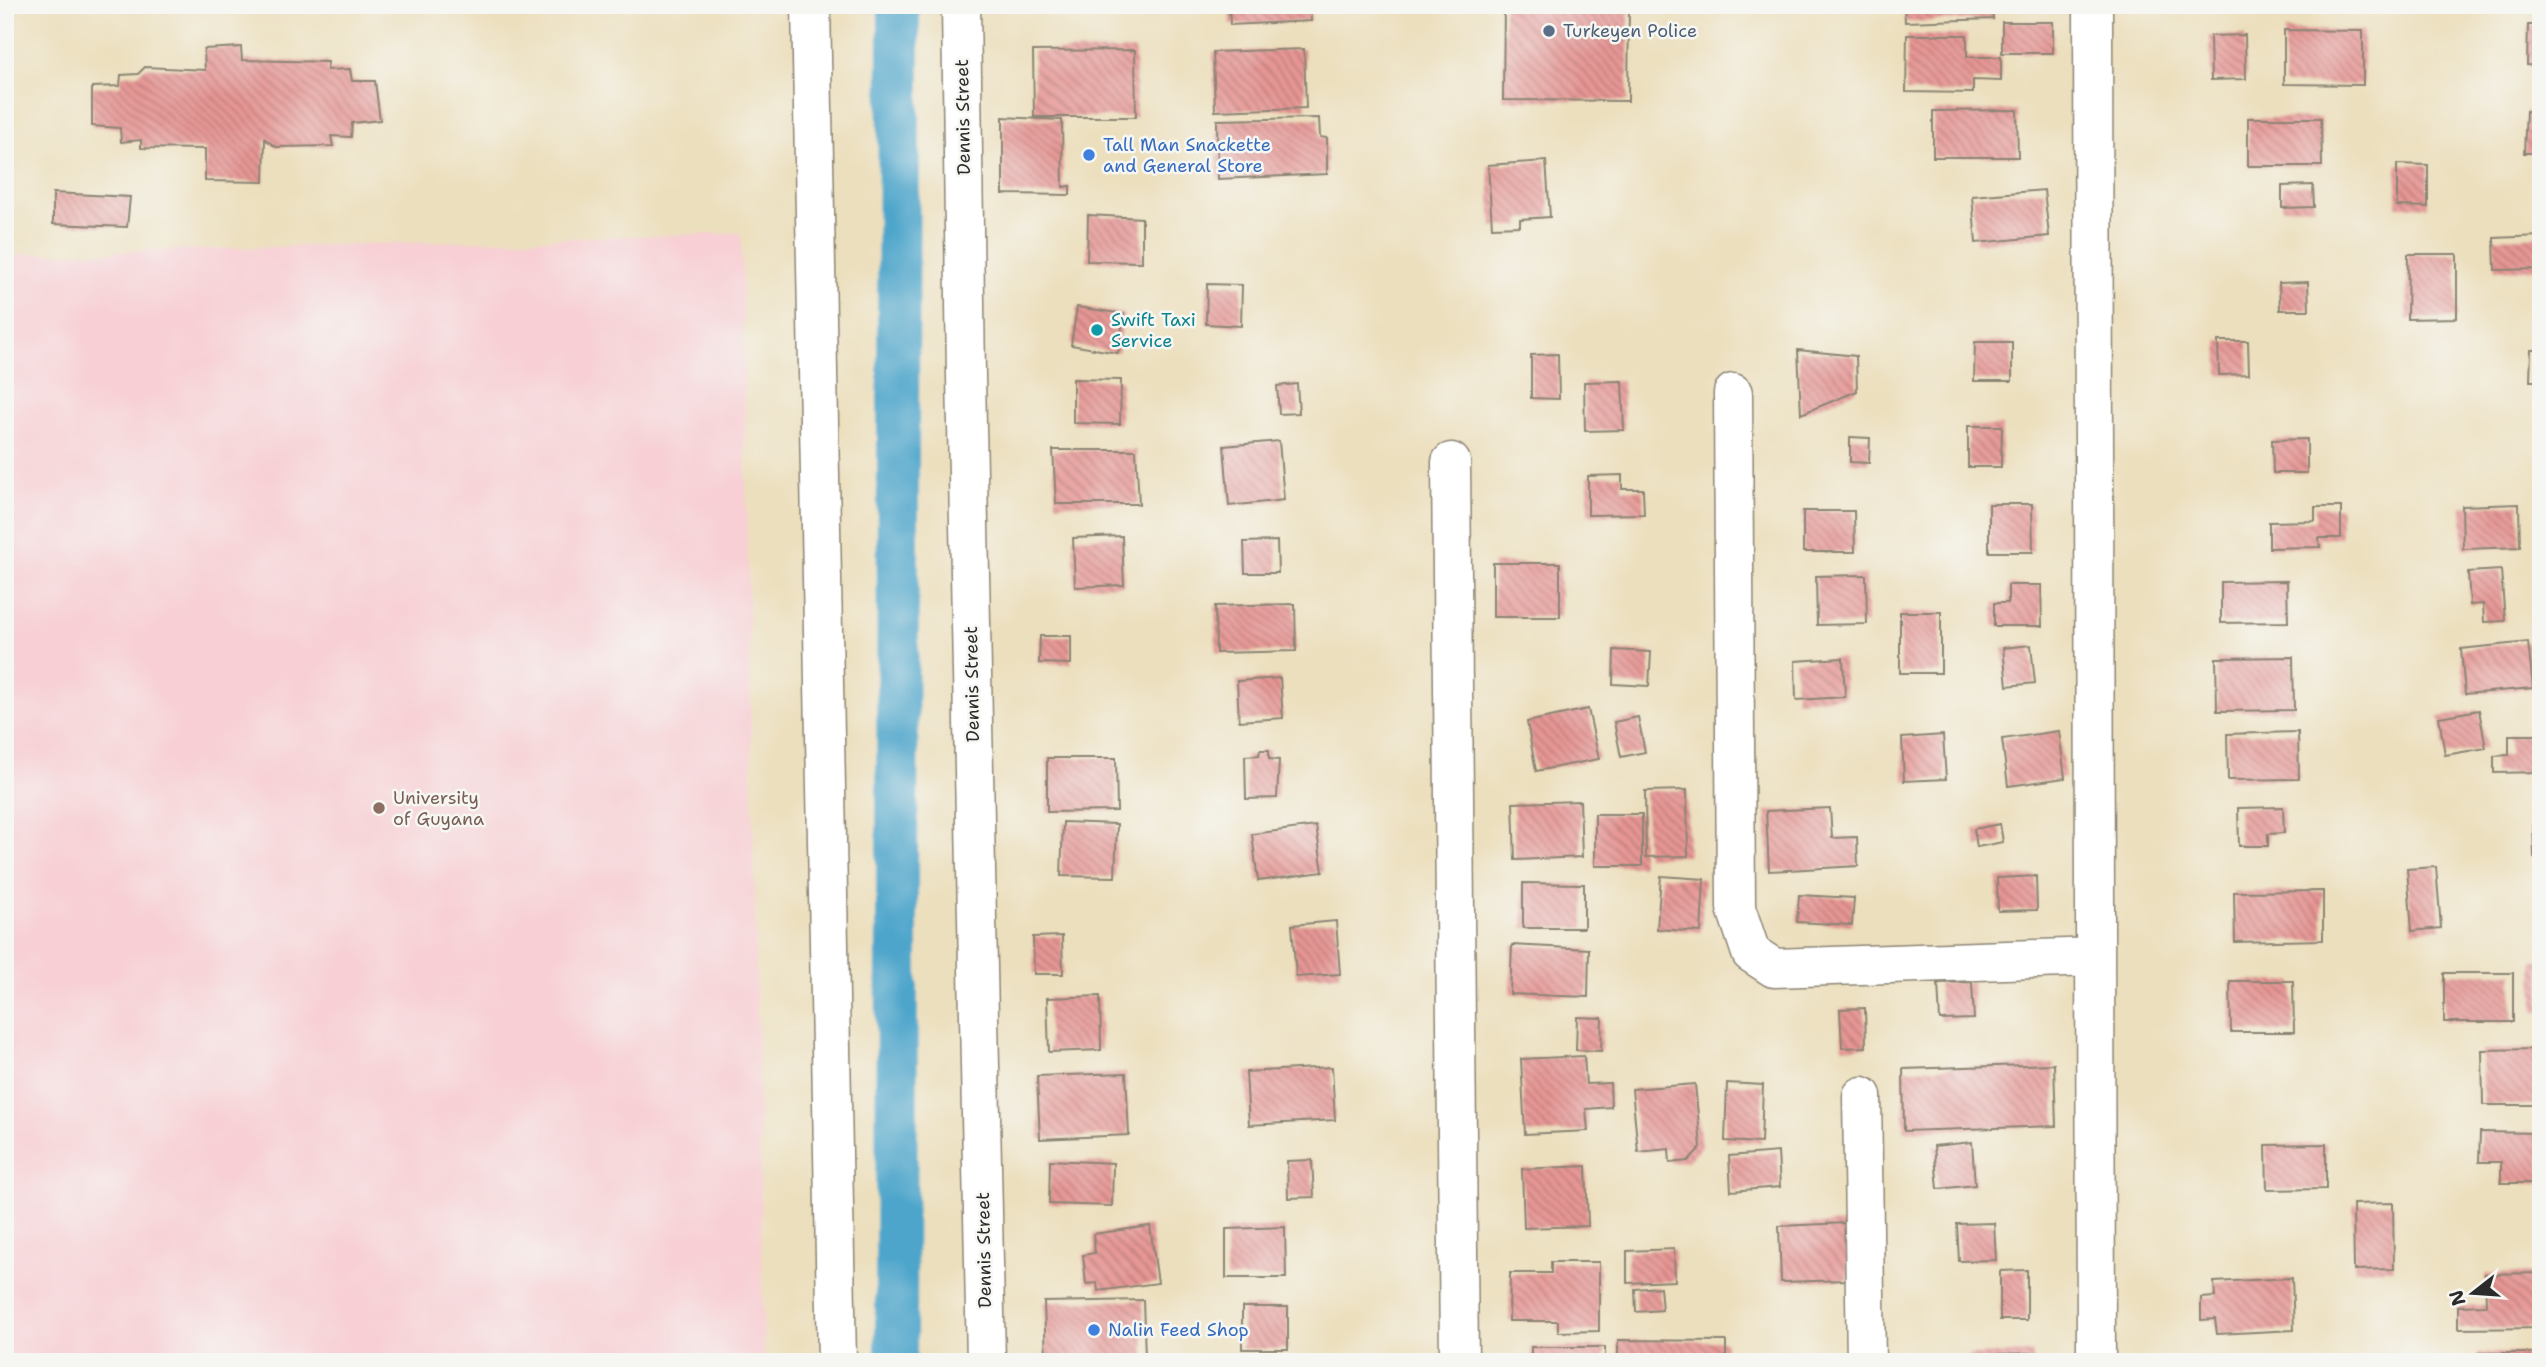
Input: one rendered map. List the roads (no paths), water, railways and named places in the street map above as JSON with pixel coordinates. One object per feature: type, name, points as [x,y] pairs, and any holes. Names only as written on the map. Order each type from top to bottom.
[{"type":"street","points":[[811,5],[836,1362]]},
{"type":"street","name":"Dennis Street","points":[[961,5],[965,376],[986,1362]]},
{"type":"street","points":[[2093,5],[2096,1362]]},
{"type":"street","points":[[1733,393],[1736,908],[1751,953],[1774,968],[2095,957]]},
{"type":"street","points":[[1451,462],[1458,1362]]},
{"type":"street","points":[[1862,1096],[1867,1362]]},
{"type":"waterway","points":[[896,1362],[899,5]]},
{"type":"place","name":"Turkeyen Police","points":[[1549,31]]},
{"type":"place","name":"Tall Man Snackette and General Store","points":[[1089,155]]},
{"type":"place","name":"Swift Taxi Service","points":[[1097,330]]},
{"type":"place","name":"University of Guyana","points":[[379,808]]},
{"type":"place","name":"Nalin Feed Shop","points":[[1094,1330]]}]
